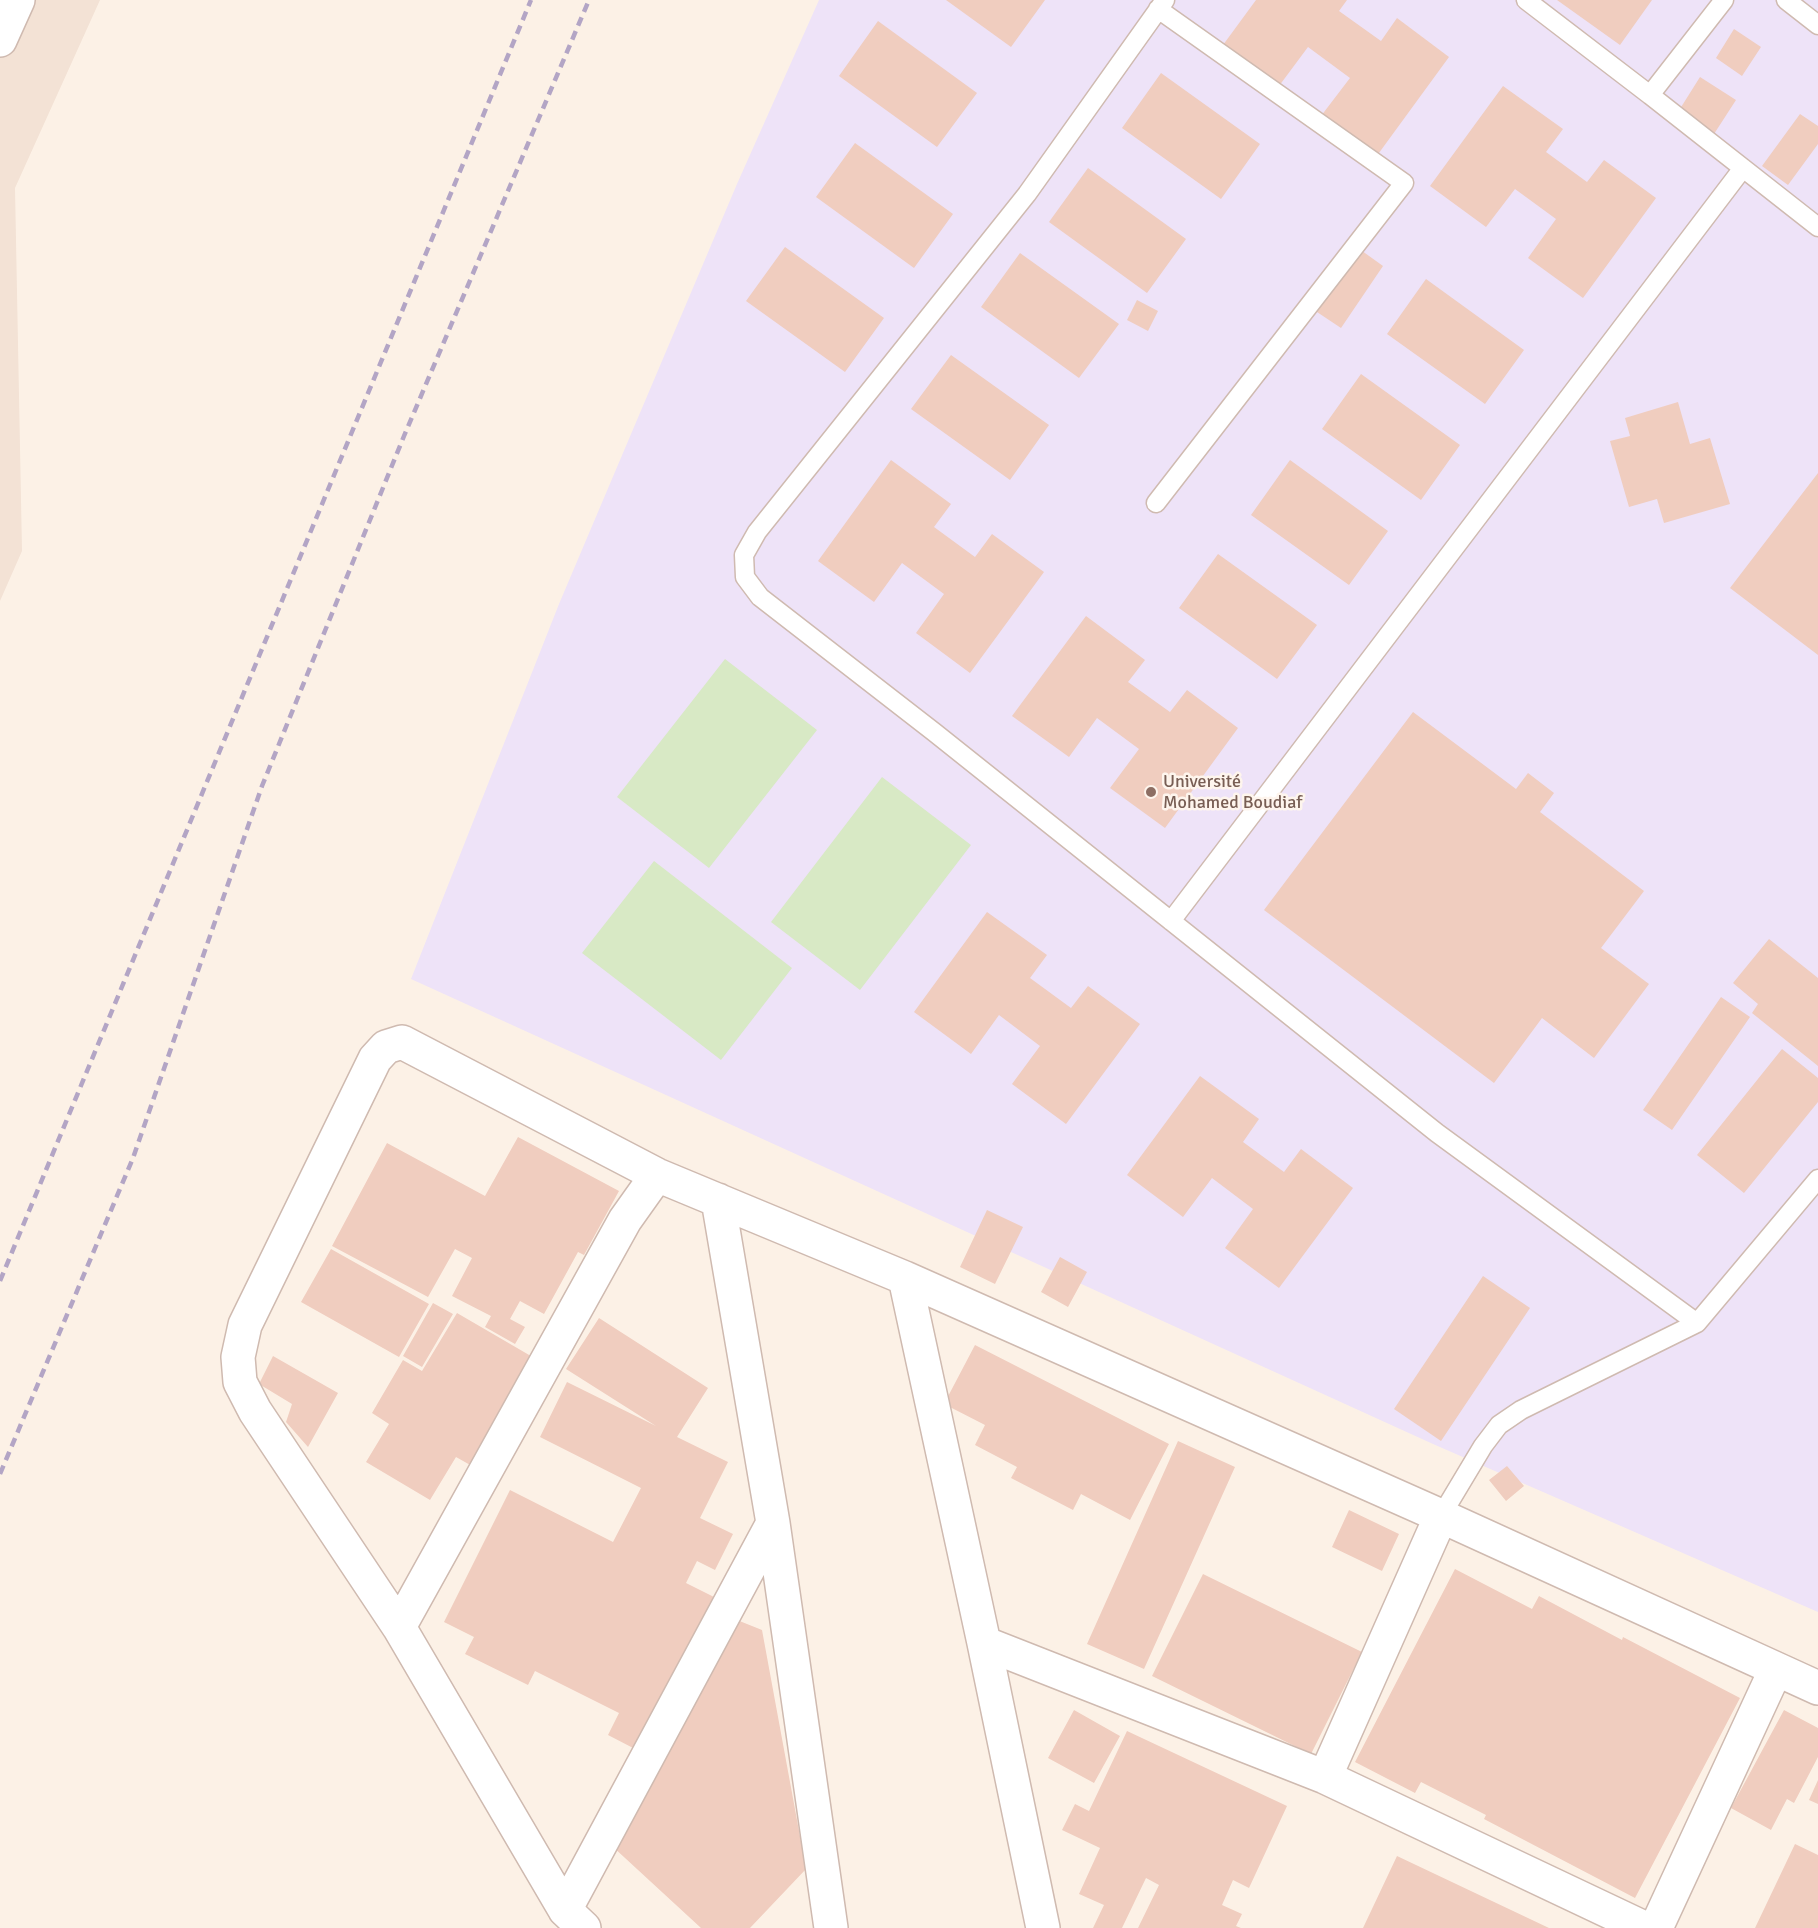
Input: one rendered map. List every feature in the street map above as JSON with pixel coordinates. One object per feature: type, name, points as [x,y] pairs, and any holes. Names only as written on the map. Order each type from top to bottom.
[{"type":"street","points":[[0,40],[18,0]]},
{"type":"street","points":[[574,1919],[399,1627],[255,1411],[240,1382],[238,1357],[245,1325],[375,1059],[386,1047],[402,1042],[657,1175],[905,1278],[1441,1516],[1818,1688]]},
{"type":"street","points":[[399,1627],[625,1220],[657,1175]]},
{"type":"street","points":[[718,1200],[773,1523],[831,1928]]},
{"type":"street","points":[[905,1278],[1043,1928]]},
{"type":"street","points":[[1325,1777],[1441,1516]]},
{"type":"street","points":[[574,1919],[773,1523]]},
{"type":"street","points":[[984,1643],[1325,1777],[1644,1928]]},
{"type":"street","points":[[1656,1928],[1776,1669]]},
{"type":"lane","points":[[1526,0],[1818,227]]},
{"type":"lane","points":[[1650,95],[1724,0]]},
{"type":"lane","points":[[1786,0],[1818,25]]},
{"type":"lane","points":[[1156,503],[1404,183],[1162,5],[1027,194],[757,532],[744,555],[745,577],[760,597],[1437,1133],[1697,1323]]},
{"type":"lane","points":[[1171,921],[1743,168]]},
{"type":"lane","points":[[1441,1516],[1483,1446],[1499,1425],[1521,1410],[1697,1323],[1818,1179]]},
{"type":"shaded area","points":[[0,0],[100,0],[15,188],[22,551],[0,601]]},
{"type":"shaded area","name":"Université Mohamed Boudiaf","points":[[819,0],[1818,0],[1818,1612],[1433,1444],[411,979],[559,604],[737,184]]},
{"type":"green space","points":[[725,659],[817,730],[709,868],[617,797]]},
{"type":"green space","points":[[882,777],[971,845],[860,990],[771,922]]},
{"type":"green space","points":[[654,861],[792,968],[721,1060],[582,953]]},
{"type":"building","points":[[946,0],[1045,0],[1011,47]]},
{"type":"building","points":[[1256,0],[1347,0],[1339,11],[1381,41],[1397,18],[1449,57],[1376,157],[1321,116],[1350,78],[1308,47],[1279,86],[1223,45]]},
{"type":"building","points":[[1557,0],[1652,0],[1620,45]]},
{"type":"building","points":[[878,21],[977,93],[937,147],[839,76]]},
{"type":"building","points":[[1734,29],[1761,47],[1742,76],[1716,58]]},
{"type":"building","points":[[1161,73],[1260,144],[1221,199],[1122,128]]},
{"type":"building","points":[[1700,77],[1736,100],[1714,134],[1678,112]]},
{"type":"building","points":[[1503,86],[1563,129],[1546,152],[1587,182],[1604,160],[1656,198],[1583,298],[1528,258],[1556,219],[1515,189],[1486,227],[1430,186]]},
{"type":"building","points":[[1800,114],[1818,126],[1818,144],[1788,185],[1762,166]]},
{"type":"building","points":[[855,143],[953,214],[914,268],[816,197]]},
{"type":"building","points":[[1088,168],[1186,239],[1147,293],[1049,222]]},
{"type":"building","points":[[1351,243],[1383,266],[1341,328],[1308,306]]},
{"type":"building","points":[[785,247],[884,318],[845,372],[746,301]]},
{"type":"building","points":[[1020,253],[1119,324],[1079,378],[981,307]]},
{"type":"building","points":[[1426,279],[1524,350],[1485,404],[1387,334]]},
{"type":"building","points":[[1137,300],[1158,311],[1148,331],[1127,320]]},
{"type":"building","points":[[951,355],[1049,425],[1010,480],[911,409]]},
{"type":"building","points":[[1361,374],[1460,445],[1421,500],[1322,429]]},
{"type":"building","points":[[1678,402],[1690,444],[1710,438],[1730,504],[1664,523],[1657,499],[1629,507],[1610,441],[1630,436],[1625,418]]},
{"type":"building","points":[[891,460],[951,504],[934,527],[975,557],[992,534],[1044,572],[970,673],[916,633],[944,594],[902,563],[874,602],[818,561]]},
{"type":"building","points":[[1290,460],[1388,531],[1349,585],[1251,515]]},
{"type":"building","points":[[1818,473],[1818,655],[1730,588]]},
{"type":"building","points":[[1218,554],[1317,625],[1277,679],[1179,608]]},
{"type":"building","points":[[1086,616],[1145,660],[1128,682],[1170,712],[1187,690],[1238,728],[1165,828],[1110,788],[1139,749],[1097,718],[1069,757],[1012,716]]},
{"type":"building","points":[[1413,712],[1516,789],[1528,773],[1554,793],[1540,812],[1644,891],[1601,948],[1649,984],[1594,1058],[1542,1018],[1494,1083],[1264,910]]},
{"type":"building","points":[[987,912],[1047,955],[1030,978],[1071,1008],[1088,986],[1140,1024],[1066,1124],[1012,1084],[1040,1046],[999,1015],[971,1054],[914,1012]]},
{"type":"building","points":[[1769,939],[1818,978],[1818,1066],[1752,1013],[1758,1004],[1733,983]]},
{"type":"building","points":[[1721,997],[1750,1017],[1672,1130],[1643,1110]]},
{"type":"building","points":[[1782,1049],[1818,1078],[1818,1102],[1744,1193],[1697,1155]]},
{"type":"building","points":[[1200,1076],[1259,1119],[1243,1142],[1284,1172],[1301,1149],[1353,1188],[1279,1288],[1225,1248],[1253,1209],[1212,1178],[1183,1217],[1127,1175]]},
{"type":"building","points":[[518,1137],[619,1191],[584,1255],[578,1252],[544,1314],[520,1301],[510,1319],[525,1327],[515,1344],[485,1327],[491,1316],[452,1296],[472,1258],[455,1249],[428,1297],[332,1246],[387,1143],[485,1196]]},
{"type":"building","points":[[987,1210],[1023,1227],[995,1284],[960,1267]]},
{"type":"building","points":[[331,1249],[429,1304],[399,1357],[301,1302]]},
{"type":"building","points":[[1060,1257],[1087,1272],[1068,1307],[1041,1292]]},
{"type":"building","points":[[1483,1276],[1530,1308],[1441,1441],[1394,1409]]},
{"type":"building","points":[[433,1303],[453,1314],[422,1367],[403,1356]]},
{"type":"building","points":[[457,1313],[536,1359],[472,1466],[456,1457],[430,1500],[366,1462],[389,1424],[372,1413],[403,1360],[422,1371]]},
{"type":"building","points":[[599,1318],[708,1388],[677,1437],[728,1462],[700,1518],[733,1534],[715,1570],[697,1561],[686,1583],[714,1597],[635,1749],[608,1735],[619,1713],[535,1671],[528,1685],[465,1654],[474,1637],[444,1622],[510,1490],[613,1542],[641,1488],[540,1437],[567,1382],[656,1426],[566,1369]]},
{"type":"building","points":[[975,1345],[1169,1444],[1130,1520],[1081,1494],[1073,1510],[1011,1478],[1017,1467],[975,1445],[985,1425],[944,1404]]},
{"type":"building","points":[[273,1356],[338,1393],[308,1447],[286,1422],[292,1404],[259,1384]]},
{"type":"building","points":[[1178,1441],[1235,1467],[1144,1669],[1087,1644]]},
{"type":"building","points":[[1507,1466],[1524,1486],[1506,1501],[1489,1480]]},
{"type":"building","points":[[1349,1510],[1399,1534],[1382,1571],[1332,1547]]},
{"type":"building","points":[[1455,1569],[1532,1609],[1539,1596],[1740,1698],[1635,1898],[1484,1819],[1486,1815],[1421,1782],[1415,1793],[1355,1762]]},
{"type":"building","points":[[1203,1574],[1362,1652],[1311,1754],[1152,1676]]},
{"type":"building","points":[[732,1618],[762,1630],[806,1869],[750,1928],[701,1928],[612,1846]]},
{"type":"building","points":[[1074,1710],[1120,1736],[1094,1783],[1048,1758]]},
{"type":"building","points":[[1784,1710],[1818,1728],[1818,1757],[1794,1803],[1787,1799],[1771,1830],[1731,1808]]},
{"type":"building","points":[[1127,1731],[1287,1806],[1249,1888],[1233,1880],[1222,1905],[1242,1914],[1236,1926],[1241,1928],[1138,1928],[1159,1885],[1146,1878],[1122,1928],[1093,1928],[1104,1905],[1079,1894],[1100,1848],[1062,1830],[1075,1804],[1089,1811]]},
{"type":"building","points":[[1818,1780],[1818,1804],[1809,1800]]},
{"type":"building","points":[[1795,1844],[1818,1855],[1818,1928],[1755,1928]]},
{"type":"building","points":[[1397,1856],[1549,1928],[1363,1928]]},
{"type":"railway","points":[[0,1281],[531,0]]},
{"type":"railway","points":[[0,1474],[133,1158],[262,786],[404,436],[589,0]]},
{"type":"place","name":"Université Mohamed Boudiaf","points":[[1151,792]]}]
